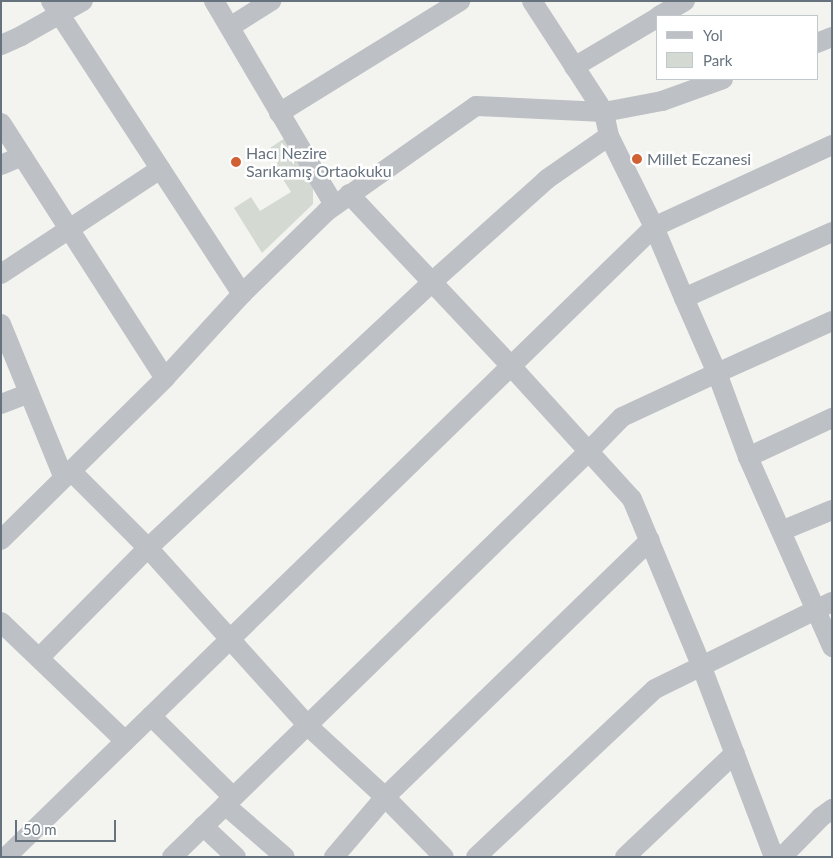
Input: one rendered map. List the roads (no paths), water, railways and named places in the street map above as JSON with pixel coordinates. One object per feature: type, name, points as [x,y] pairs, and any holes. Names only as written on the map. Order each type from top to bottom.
[{"type":"street","points":[[1,45],[56,8],[83,1]]},
{"type":"street","points":[[214,1],[279,112],[341,200],[432,282],[632,498],[701,665],[774,857]]},
{"type":"street","points":[[230,27],[271,1]]},
{"type":"street","points":[[279,112],[460,1]]},
{"type":"street","points":[[532,1],[604,112],[609,136],[654,227],[717,373],[748,456],[781,531],[823,606],[832,647]]},
{"type":"street","points":[[661,15],[685,1]]},
{"type":"street","points":[[56,8],[242,294]]},
{"type":"street","points":[[574,67],[656,18]]},
{"type":"street","points":[[818,43],[832,37]]},
{"type":"street","points":[[1,540],[165,378],[242,294],[341,200],[476,106],[604,112],[662,101],[720,80]]},
{"type":"street","points":[[1,123],[165,378]]},
{"type":"street","points":[[39,658],[148,548],[432,282],[547,179],[609,136]]},
{"type":"street","points":[[6,857],[654,227],[832,145]]},
{"type":"street","points":[[1,164],[22,156]]},
{"type":"street","points":[[1,274],[160,169]]},
{"type":"street","points":[[684,298],[832,232]]},
{"type":"street","points":[[172,857],[622,417],[832,321]]},
{"type":"street","points":[[1,324],[29,393],[68,475],[148,548],[308,726],[386,797],[444,857]]},
{"type":"street","points":[[1,404],[29,393]]},
{"type":"street","points":[[748,456],[832,418]]},
{"type":"street","points":[[781,531],[832,510]]},
{"type":"street","points":[[334,857],[386,797],[650,540]]},
{"type":"street","points":[[476,857],[655,689],[823,606]]},
{"type":"street","points":[[1,622],[125,741]]},
{"type":"street","points":[[151,716],[229,801],[285,857]]},
{"type":"street","points":[[625,857],[735,753]]},
{"type":"street","points":[[782,857],[821,817],[832,809]]},
{"type":"street","points":[[203,826],[236,857]]},
{"type":"place","name":"Millet Eczanesi","points":[[637,159]]},
{"type":"place","name":"Hacı Nezire Sarıkamış Ortaokuku","points":[[236,162]]}]
